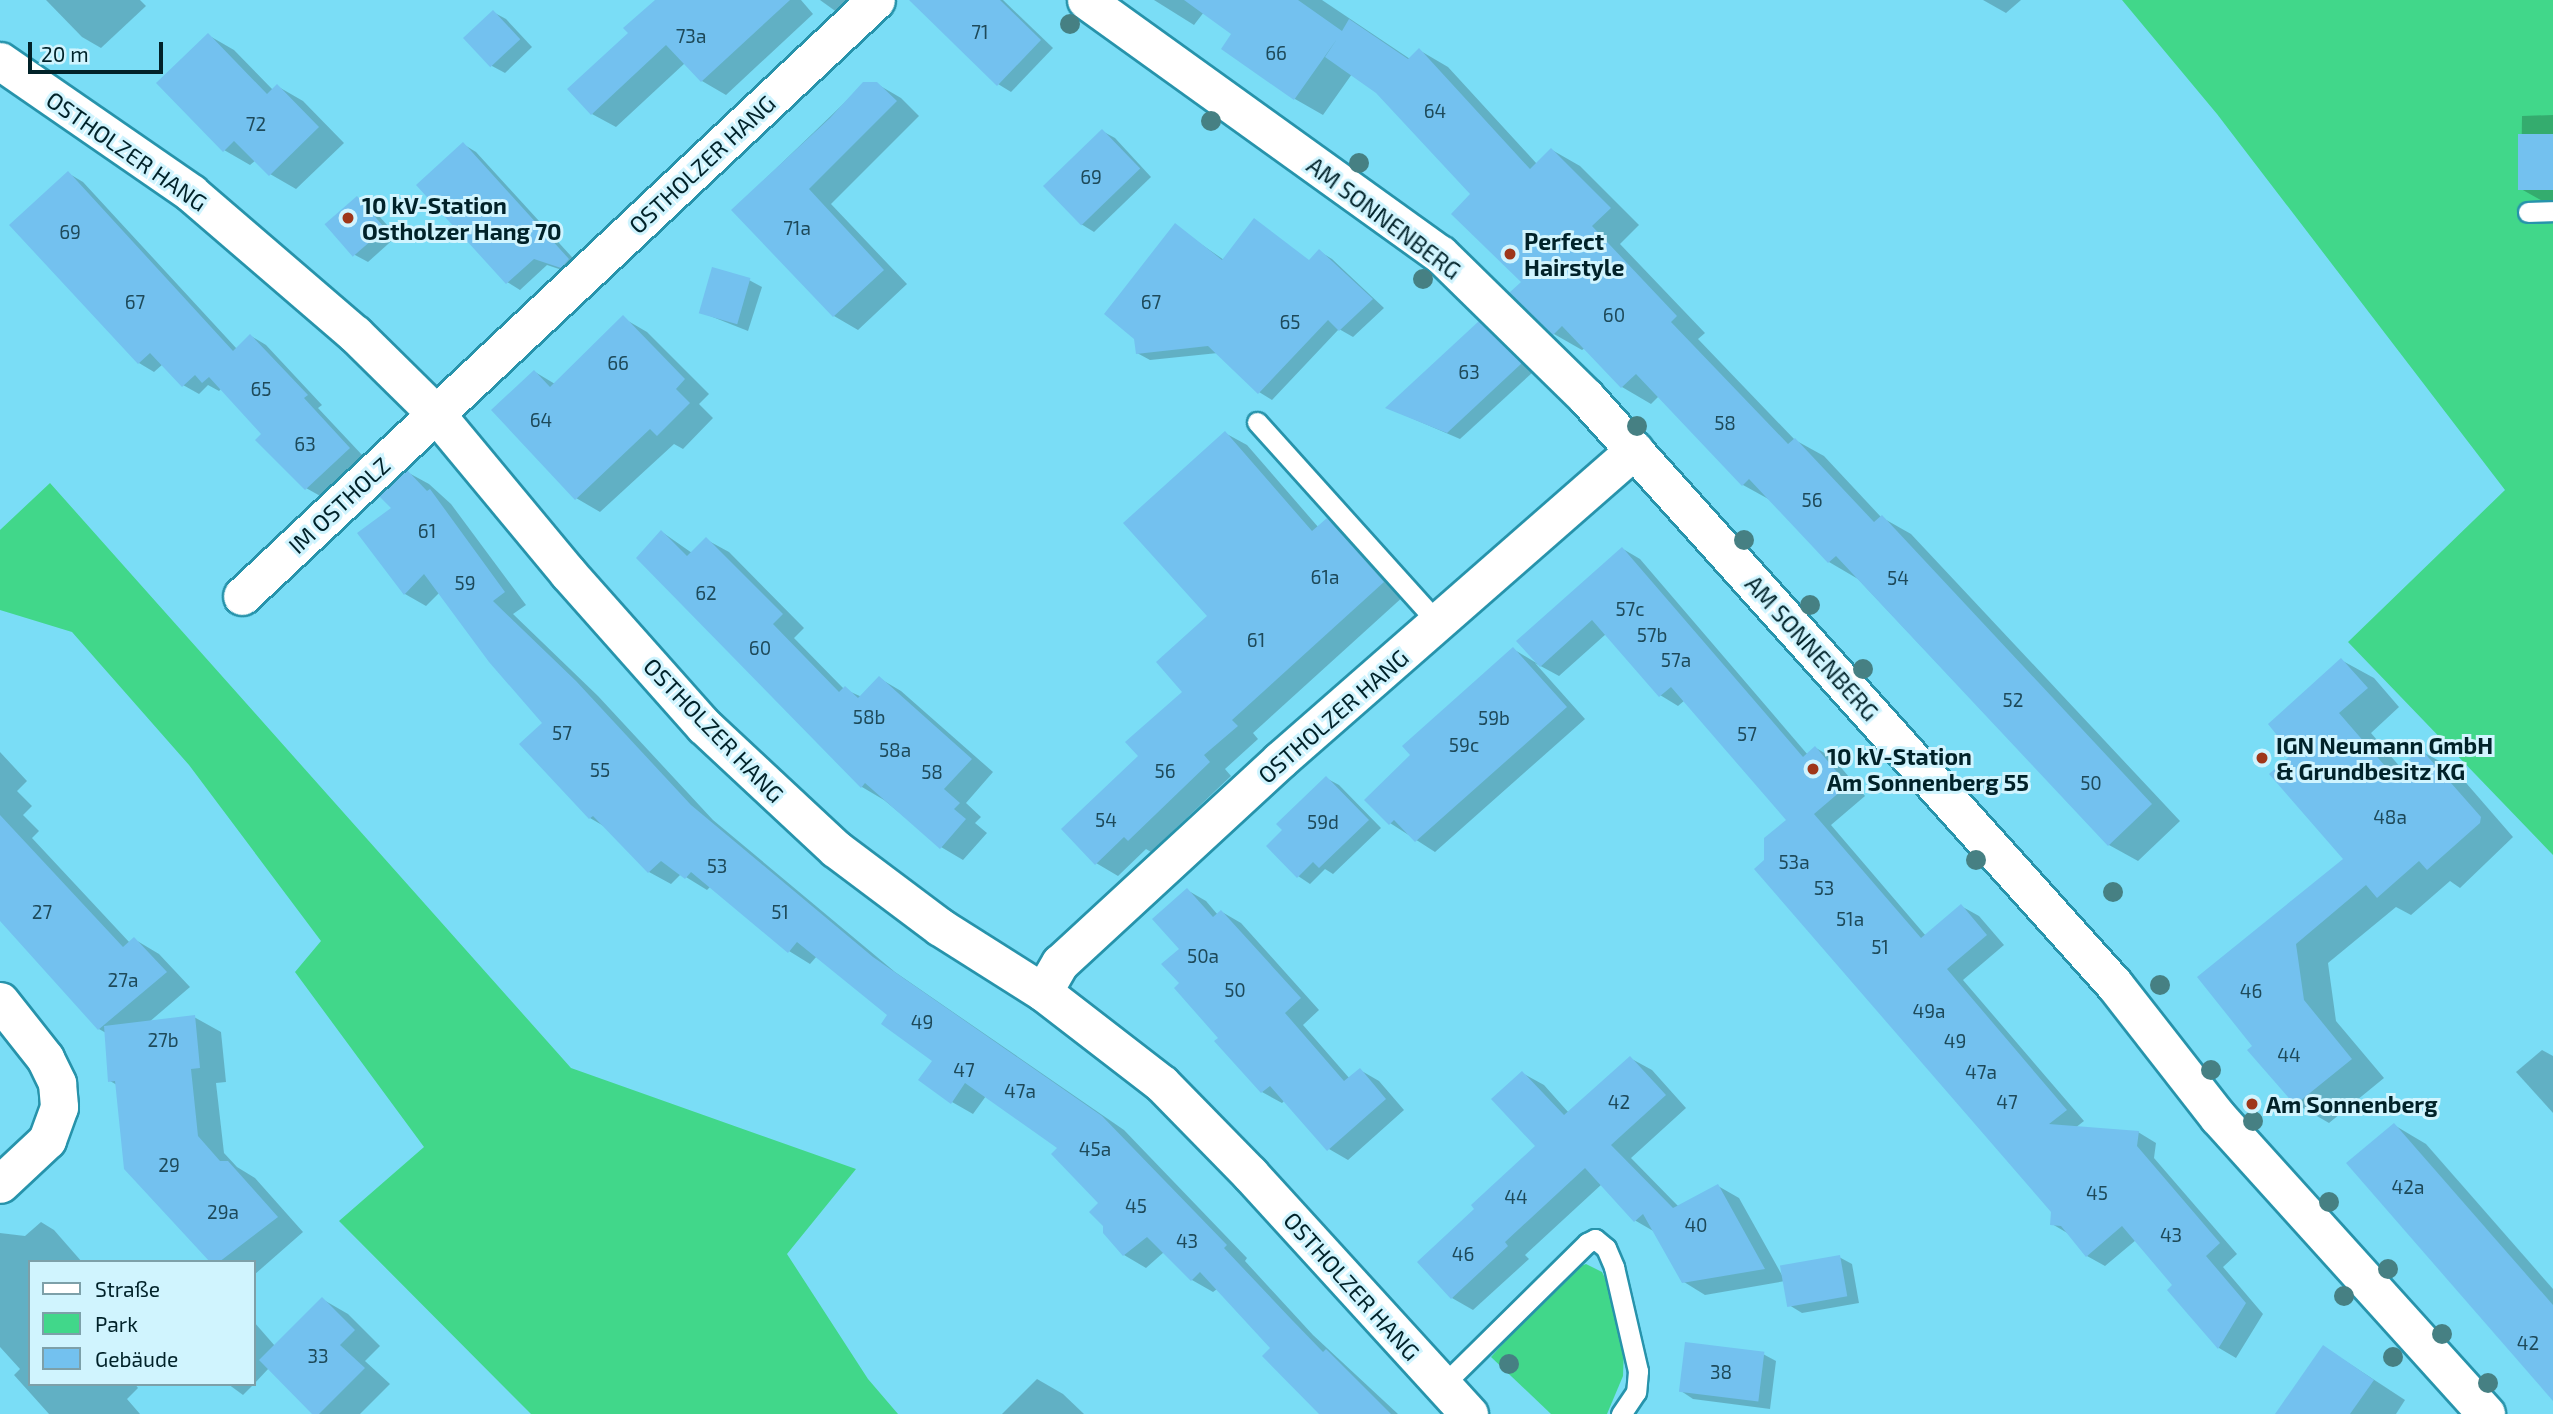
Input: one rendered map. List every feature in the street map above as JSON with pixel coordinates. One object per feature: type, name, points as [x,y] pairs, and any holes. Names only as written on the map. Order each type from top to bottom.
[{"type":"street","name":"OSTHOLZER HANG","points":[[436,414],[876,0]]},
{"type":"street","name":"AM SONNENBERG","points":[[1086,0],[1440,254],[1586,397],[2114,984],[2218,1117],[2486,1414]]},
{"type":"street","name":"OSTHOLZER HANG","points":[[0,61],[191,193],[355,334],[436,414],[577,583],[704,726],[836,849],[940,928],[1043,992],[1162,1084],[1250,1174],[1469,1414]]},
{"type":"street","name":"IM OSTHOLZ","points":[[242,596],[436,414]]},
{"type":"street","name":"OSTHOLZER HANG","points":[[1043,992],[1060,963],[1280,761],[1634,450]]},
{"type":"street","points":[[0,1001],[45,1058],[57,1083],[59,1107],[47,1140],[0,1184]]},
{"type":"lane","points":[[2528,212],[2553,211]]},
{"type":"lane","points":[[1257,422],[1438,623]]},
{"type":"lane","points":[[1442,1385],[1587,1243],[1595,1239],[1606,1248],[1614,1267],[1638,1371],[1636,1392],[1621,1414]]},
{"type":"green space","points":[[2122,0],[2553,0],[2553,855],[2348,642],[2505,490],[2217,114]]},
{"type":"green space","points":[[50,483],[571,1068],[856,1169],[787,1254],[868,1379],[898,1414],[531,1414],[339,1221],[424,1147],[295,972],[321,941],[189,765],[72,632],[0,610],[0,530]]},
{"type":"green space","points":[[1586,1264],[1602,1272],[1607,1282],[1624,1348],[1623,1376],[1607,1414],[1551,1414],[1491,1357],[1568,1271]]},
{"type":"building","points":[[655,0],[790,0],[701,82],[666,45],[591,115],[567,89],[628,33],[623,28]]},
{"type":"building","points":[[909,0],[1000,0],[1041,40],[997,86]]},
{"type":"building","points":[[1184,0],[1298,0],[1342,31],[1349,19],[1408,59],[1419,48],[1530,169],[1551,148],[1611,208],[1592,226],[1677,316],[1671,322],[1788,444],[1795,438],[1874,522],[1882,515],[2152,804],[2108,846],[1836,556],[1828,563],[1749,479],[1742,486],[1636,374],[1621,388],[1562,326],[1553,335],[1509,293],[1521,282],[1451,214],[1470,194],[1376,93],[1325,57],[1337,39],[1294,100],[1221,49],[1231,34]]},
{"type":"building","points":[[493,10],[520,39],[490,67],[463,38]]},
{"type":"building","points":[[208,33],[267,94],[277,84],[319,127],[269,176],[234,141],[223,152],[156,83]]},
{"type":"building","points":[[863,82],[877,82],[897,101],[809,189],[884,270],[833,317],[731,210],[830,118]]},
{"type":"building","points":[[1102,129],[1140,169],[1081,226],[1043,186]]},
{"type":"building","points":[[2518,134],[2553,134],[2553,190],[2518,190]]},
{"type":"building","points":[[463,142],[569,259],[561,268],[534,259],[506,284],[416,185]]},
{"type":"building","points":[[68,171],[233,351],[250,334],[308,395],[304,398],[350,448],[305,490],[255,440],[261,434],[209,377],[202,383],[195,375],[182,387],[150,353],[138,364],[9,225]]},
{"type":"building","points":[[357,196],[385,228],[353,257],[325,224]]},
{"type":"building","points":[[1254,218],[1309,260],[1319,249],[1373,299],[1339,331],[1328,320],[1258,394],[1208,346],[1136,354],[1134,339],[1104,314],[1175,223],[1222,260]]},
{"type":"building","points":[[712,267],[750,278],[737,324],[699,313]]},
{"type":"building","points":[[623,315],[685,379],[676,389],[690,403],[657,436],[650,429],[575,500],[491,410],[534,370],[550,387]]},
{"type":"building","points":[[1479,321],[1522,363],[1447,433],[1385,408]]},
{"type":"building","points":[[1225,431],[1312,531],[1327,518],[1384,582],[1232,720],[1238,726],[1204,755],[1210,762],[1128,841],[1124,837],[1095,865],[1061,829],[1138,756],[1125,742],[1182,692],[1156,662],[1207,616],[1123,523]]},
{"type":"building","points":[[407,470],[427,491],[430,489],[505,592],[493,601],[576,681],[691,805],[873,957],[1102,1116],[1227,1245],[1224,1248],[1323,1352],[1326,1349],[1391,1414],[1319,1414],[1262,1356],[1270,1348],[1200,1272],[1191,1281],[1147,1237],[1123,1256],[1103,1233],[1103,1226],[1089,1212],[1098,1203],[1051,1154],[1057,1148],[965,1083],[951,1104],[918,1080],[932,1061],[881,1024],[887,1015],[797,942],[788,953],[691,872],[685,879],[661,861],[648,873],[593,816],[589,819],[519,744],[542,723],[489,662],[424,574],[404,595],[357,533],[391,508],[379,496]]},
{"type":"building","points":[[661,530],[687,556],[706,537],[783,614],[773,624],[839,692],[845,686],[858,698],[879,676],[972,759],[944,789],[960,803],[954,809],[966,819],[940,849],[865,783],[861,788],[636,558]]},
{"type":"building","points":[[1622,547],[1803,757],[1815,746],[1848,785],[1814,814],[1921,938],[1961,904],[1987,935],[1947,969],[2067,1110],[2049,1124],[2139,1131],[2137,1146],[2220,1243],[2206,1256],[2246,1303],[2218,1349],[2167,1290],[2172,1285],[2122,1226],[2086,1257],[2061,1226],[2050,1225],[2051,1212],[1754,869],[1764,860],[1764,838],[1786,820],[1671,687],[1659,697],[1592,620],[1540,667],[1516,641]]},
{"type":"building","points":[[1513,647],[1567,707],[1415,842],[1394,820],[1389,825],[1364,800],[1410,755],[1402,746]]},
{"type":"building","points":[[2341,658],[2368,688],[2339,713],[2392,774],[2421,749],[2481,817],[2480,823],[2427,870],[2419,861],[2377,898],[2366,885],[2296,944],[2304,1000],[2352,1059],[2295,1105],[2247,1050],[2252,1046],[2197,977],[2343,859],[2269,774],[2292,754],[2268,724]]},
{"type":"building","points":[[1326,776],[1369,820],[1319,868],[1313,862],[1297,878],[1266,846],[1282,830],[1276,824]]},
{"type":"building","points":[[0,815],[123,947],[134,937],[167,972],[98,1030],[0,921]]},
{"type":"building","points":[[1187,888],[1213,917],[1221,910],[1301,998],[1285,1013],[1344,1081],[1360,1068],[1386,1099],[1327,1151],[1270,1086],[1261,1093],[1214,1041],[1218,1038],[1174,988],[1179,983],[1161,964],[1179,949],[1152,919]]},
{"type":"building","points":[[195,1015],[200,1068],[191,1069],[198,1136],[220,1161],[228,1161],[278,1217],[222,1260],[208,1260],[124,1169],[115,1081],[108,1082],[104,1026]]},
{"type":"building","points":[[1630,1056],[1666,1095],[1611,1145],[1673,1208],[1718,1184],[1765,1269],[1682,1283],[1643,1214],[1634,1222],[1585,1168],[1505,1242],[1508,1246],[1451,1299],[1417,1262],[1474,1209],[1471,1205],[1535,1146],[1491,1099],[1522,1071],[1564,1115]]},
{"type":"building","points":[[2394,1123],[2553,1305],[2553,1401],[2346,1163]]},
{"type":"building","points":[[1840,1255],[1847,1296],[1787,1307],[1780,1266]]},
{"type":"building","points":[[322,1297],[355,1330],[340,1345],[365,1368],[319,1414],[312,1414],[259,1360]]},
{"type":"building","points":[[1685,1342],[1764,1352],[1758,1401],[1679,1392]]},
{"type":"building","points":[[2323,1345],[2374,1380],[2350,1414],[2275,1414]]},
{"type":"place","name":"10 kV-Station Ostholzer Hang 70","points":[[348,218]]},
{"type":"place","name":"Perfect Hairstyle","points":[[1510,254]]},
{"type":"place","name":"IGN Neumann GmbH & Grundbesitz KG","points":[[2262,758]]},
{"type":"place","name":"10 kV-Station Am Sonnenberg 55","points":[[1813,769]]},
{"type":"place","name":"Am Sonnenberg","points":[[2252,1104]]}]
